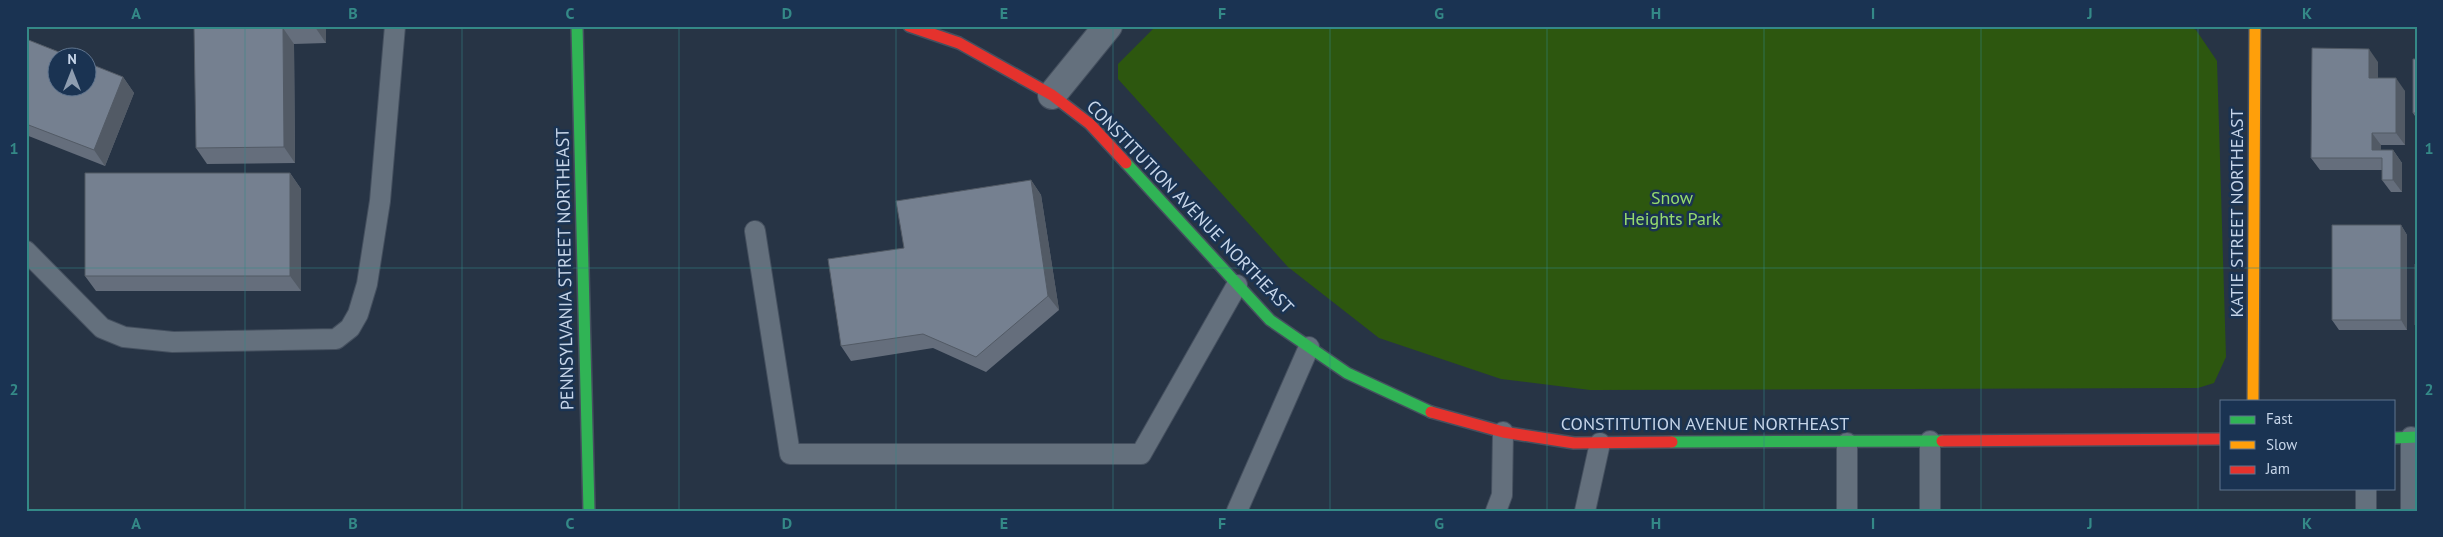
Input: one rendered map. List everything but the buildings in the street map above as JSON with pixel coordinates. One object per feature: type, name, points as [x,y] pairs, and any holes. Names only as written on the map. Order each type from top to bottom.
[{"type":"street","name":"PENNSYLVANIA STREET NORTHEAST","points":[[577,26],[589,511]]},
{"type":"street","name":"CONSTITUTION AVENUE NORTHEAST","points":[[909,26],[959,43],[1052,94],[1090,124],[1270,320],[1347,373],[1426,411],[1503,432],[1574,443],[2220,440]]},
{"type":"street","points":[[1052,94],[1108,26]]},
{"type":"street","name":"KATIE STREET NORTHEAST","points":[[2253,400],[2255,26]]},
{"type":"lane","points":[[26,251],[102,328],[124,337],[173,342],[336,339],[350,328],[358,314],[366,284],[380,201],[395,26]]},
{"type":"lane","points":[[755,231],[790,454],[1140,454],[1237,285]]},
{"type":"lane","points":[[1236,511],[1309,347]]},
{"type":"lane","points":[[1496,511],[1502,495],[1503,432]]},
{"type":"lane","points":[[2407,437],[2411,511]]},
{"type":"lane","points":[[1930,441],[1930,511]]},
{"type":"lane","points":[[1585,511],[1600,443]]},
{"type":"lane","points":[[1847,443],[1847,511]]},
{"type":"lane","points":[[2366,490],[2366,511]]},
{"type":"green space","name":"Snow Heights Park","points":[[1163,26],[2188,26],[2196,30],[2217,61],[2226,357],[2214,383],[2198,388],[1590,390],[1501,379],[1379,338],[1288,267],[1118,79],[1118,64],[1153,29]]},
{"type":"traffic: fast","points":[[577,26],[589,511]]},
{"type":"traffic: fast","points":[[1126,163],[1270,320],[1347,373],[1431,412]]},
{"type":"traffic: fast","points":[[2396,438],[2417,437]]},
{"type":"traffic: fast","points":[[1672,442],[1942,441]]},
{"type":"traffic: slow","points":[[2253,400],[2255,26]]},
{"type":"traffic: jam","points":[[909,26],[959,43],[1052,95],[1090,124],[1126,163]]},
{"type":"traffic: jam","points":[[1431,412],[1503,432],[1574,443],[1672,442]]},
{"type":"traffic: jam","points":[[1942,441],[2220,439]]}]
